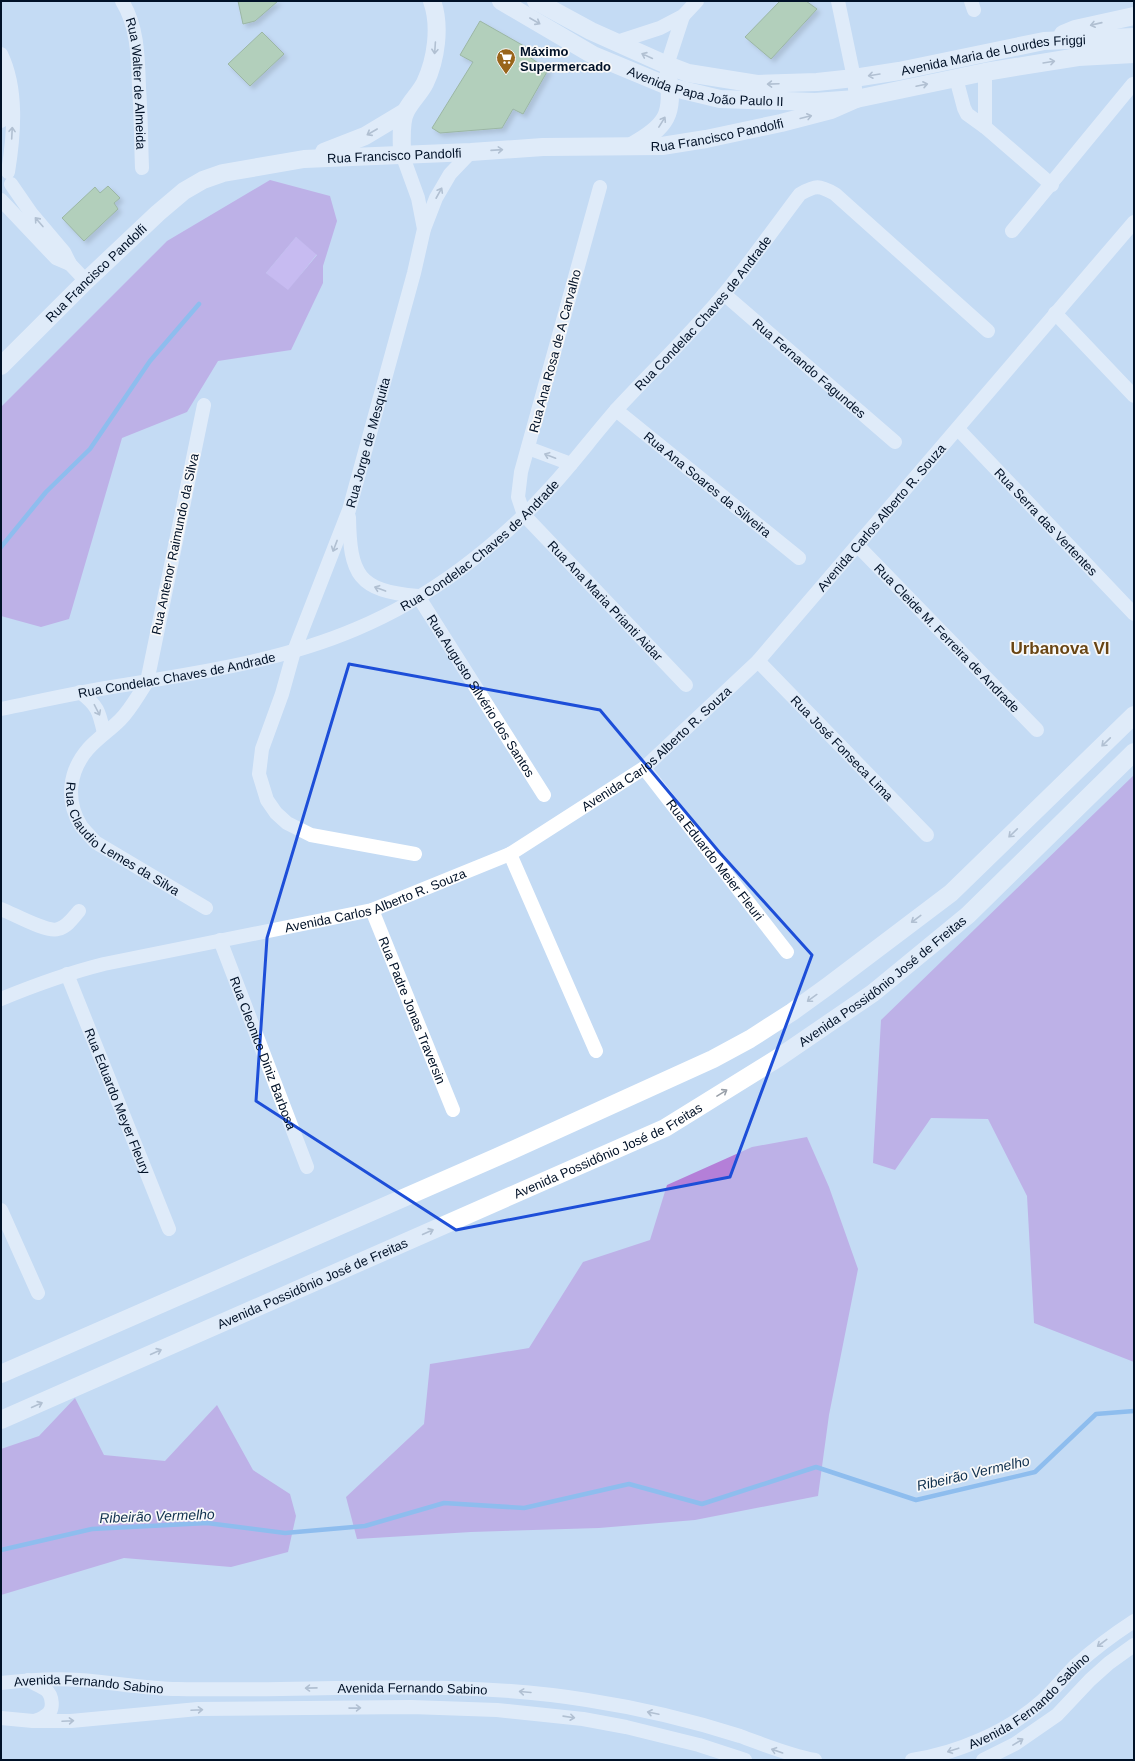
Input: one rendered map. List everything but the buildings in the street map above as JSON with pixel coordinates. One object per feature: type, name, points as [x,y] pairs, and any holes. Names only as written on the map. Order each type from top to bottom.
[{"type":"street","name":"Rua Walter de Almeida","points":[[122,1],[127,9],[134,29],[137,55],[142,168]]},
{"type":"street","name":"Avenida Papa João Paulo II","points":[[501,1],[593,55],[670,87],[720,99],[815,102],[856,99]]},
{"type":"street","name":"Avenida Papa João Paulo II","points":[[536,1],[559,14],[617,42],[688,73],[757,84],[817,82],[854,78]]},
{"type":"street","points":[[632,145],[651,135],[662,124],[670,106],[670,87],[667,65],[684,16],[697,1]]},
{"type":"street","points":[[838,1],[854,78],[856,99]]},
{"type":"street","points":[[304,159],[342,146],[365,136],[405,112],[425,83],[434,58],[436,4]]},
{"type":"street","points":[[617,42],[660,28],[684,16]]},
{"type":"street","points":[[1044,41],[1075,29],[1134,16]]},
{"type":"street","name":"Avenida Maria de Lourdes Friggi","points":[[854,78],[899,71],[1044,41],[1134,37]]},
{"type":"street","points":[[1,54],[11,86],[13,106],[11,155],[7,175],[7,191],[1,194]]},
{"type":"street","name":"Avenida Maria de Lourdes Friggi","points":[[856,99],[985,72],[1078,57],[1134,54]]},
{"type":"street","points":[[985,72],[985,127]]},
{"type":"street","points":[[1,121],[3,91],[8,76]]},
{"type":"street","points":[[956,78],[967,114],[985,127],[1052,185]]},
{"type":"street","points":[[1012,231],[1052,185],[1134,84]]},
{"type":"street","name":"Rua Francisco Pandolfi","points":[[1,366],[86,280],[158,213],[184,192],[203,180],[223,173],[304,159],[471,152],[543,147],[632,145],[662,146],[706,139],[781,123],[824,112],[856,99]]},
{"type":"street","points":[[402,154],[402,132],[405,112]]},
{"type":"street","name":"Rua Jorge de Mesquita","points":[[415,854],[311,835],[287,823],[276,813],[267,800],[259,774],[262,749],[282,694],[294,651],[349,510],[414,273],[424,229],[436,198],[450,174],[471,152]]},
{"type":"street","name":"Rua Jorge de Mesquita","points":[[402,154],[418,198],[424,229]]},
{"type":"street","points":[[7,175],[31,213],[64,252],[70,264],[86,280]]},
{"type":"street","name":"Rua Ana Rosa de A Carvalho","points":[[524,515],[518,497],[521,472],[600,187]]},
{"type":"street","name":"Rua Condelac Chaves de Andrade","points":[[1,709],[80,692],[147,682],[250,662],[294,651],[356,629],[441,583],[469,562],[524,515],[571,464],[616,410],[724,294],[800,194],[814,187],[823,187],[835,194],[988,331]]},
{"type":"street","points":[[1,200],[56,258],[70,264]]},
{"type":"street","name":"Avenida Carlos Alberto R. Souza","points":[[1,1000],[28,987],[104,964],[372,910],[510,854],[644,768],[758,661],[1134,222]]},
{"type":"street","name":"Rua Fernando Fagundes","points":[[724,294],[894,442]]},
{"type":"street","points":[[1055,314],[1134,396]]},
{"type":"street","name":"Rua Antenor Raimundo da Silva","points":[[147,682],[204,405]]},
{"type":"street","name":"Rua Ana Soares da Silveira","points":[[616,410],[799,558]]},
{"type":"street","name":"Rua Serra das Vertentes","points":[[958,429],[1134,614]]},
{"type":"street","points":[[528,448],[571,464]]},
{"type":"street","points":[[349,510],[350,542],[356,570],[365,581],[376,588],[403,595],[418,596]]},
{"type":"street","name":"Rua Ana Maria Prianti Aidar","points":[[524,515],[686,685]]},
{"type":"street","name":"Rua Cleide M. Ferreira de Andrade","points":[[858,546],[1037,730]]},
{"type":"street","name":"Rua Augusto Silvério dos Santos","points":[[418,596],[544,795]]},
{"type":"street","name":"Rua José Fonseca Lima","points":[[758,661],[927,835]]},
{"type":"street","name":"Rua Claudio Lemes da Silva","points":[[147,682],[130,709],[120,721],[104,733],[88,749],[73,773],[71,789],[73,808],[81,826],[95,842],[206,908]]},
{"type":"street","points":[[80,692],[93,702],[99,712],[104,733]]},
{"type":"street","points":[[1,1374],[497,1157],[707,1062],[750,1039],[828,986],[951,893],[1134,715]]},
{"type":"street","name":"Avenida Possidônio José de Freitas","points":[[1,1420],[665,1128],[778,1058],[872,993],[968,916],[1134,752]]},
{"type":"street","name":"Rua Eduardo Meier Fleuri","points":[[644,768],[787,952]]},
{"type":"street","points":[[510,854],[596,1051]]},
{"type":"street","points":[[1,909],[46,929],[57,930],[67,924],[79,911]]},
{"type":"street","name":"Rua Padre Jonas Traversin","points":[[372,910],[453,1110]]},
{"type":"street","name":"Rua Cleonice Diniz Barbosa","points":[[220,940],[307,1167]]},
{"type":"street","name":"Rua Eduardo Meyer Fleury","points":[[67,974],[169,1229]]},
{"type":"street","points":[[1,1210],[38,1293]]},
{"type":"street","name":"Avenida Fernando Sabino","points":[[912,1760],[941,1754],[1005,1727],[1043,1700],[1076,1665],[1117,1632],[1134,1621]]},
{"type":"street","name":"Avenida Fernando Sabino","points":[[983,1760],[1015,1744],[1057,1715],[1090,1680],[1134,1645]]},
{"type":"street","points":[[28,1680],[49,1693],[52,1703],[46,1716],[33,1721]]},
{"type":"street","name":"Avenida Fernando Sabino","points":[[1,1683],[28,1680],[80,1680],[178,1689],[418,1687],[499,1690],[543,1694],[586,1700],[667,1716],[742,1737],[784,1753],[815,1760]]},
{"type":"street","name":"Avenida Fernando Sabino","points":[[1,1718],[33,1721],[85,1720],[198,1709],[411,1707],[490,1709],[540,1714],[626,1727],[692,1743],[744,1760]]},
{"type":"highlighted area","points":[[349,664],[600,710],[720,853],[812,955],[730,1177],[456,1230],[256,1101],[267,938]]},
{"type":"shaded area","points":[[270,180],[330,196],[337,221],[323,266],[323,283],[291,350],[218,361],[187,412],[122,438],[69,619],[41,627],[1,616],[1,407],[167,241]],"holes":[[[296,237],[317,255],[288,290],[266,273]]]},
{"type":"shaded area","points":[[296,237],[317,254],[288,291],[266,273]]},
{"type":"shaded area","points":[[1134,775],[1134,1362],[1034,1323],[1027,1196],[988,1119],[931,1118],[895,1170],[873,1163],[881,1020]]},
{"type":"shaded area","points":[[807,1137],[829,1187],[858,1269],[829,1415],[818,1496],[695,1520],[599,1528],[471,1532],[357,1539],[346,1497],[424,1424],[430,1364],[529,1348],[583,1262],[650,1240],[667,1185],[752,1147]]},
{"type":"shaded area","points":[[75,1398],[104,1455],[165,1461],[217,1405],[253,1470],[290,1494],[296,1516],[288,1552],[231,1567],[124,1558],[1,1595],[1,1449],[39,1436]]},
{"type":"waterway","points":[[1,547],[46,492],[90,449],[150,361],[199,304]]},
{"type":"waterway","name":"Ribeirão Vermelho","points":[[1,1550],[92,1529],[207,1523],[285,1533],[365,1526],[444,1503],[524,1508],[629,1484],[702,1504],[816,1467],[916,1500],[1035,1472],[1096,1414],[1134,1411]]},
{"type":"place","name":"Máximo Supermercado","points":[[506,75]]},
{"type":"district","name":"Urbanova VI","points":[[1060,648]]}]
